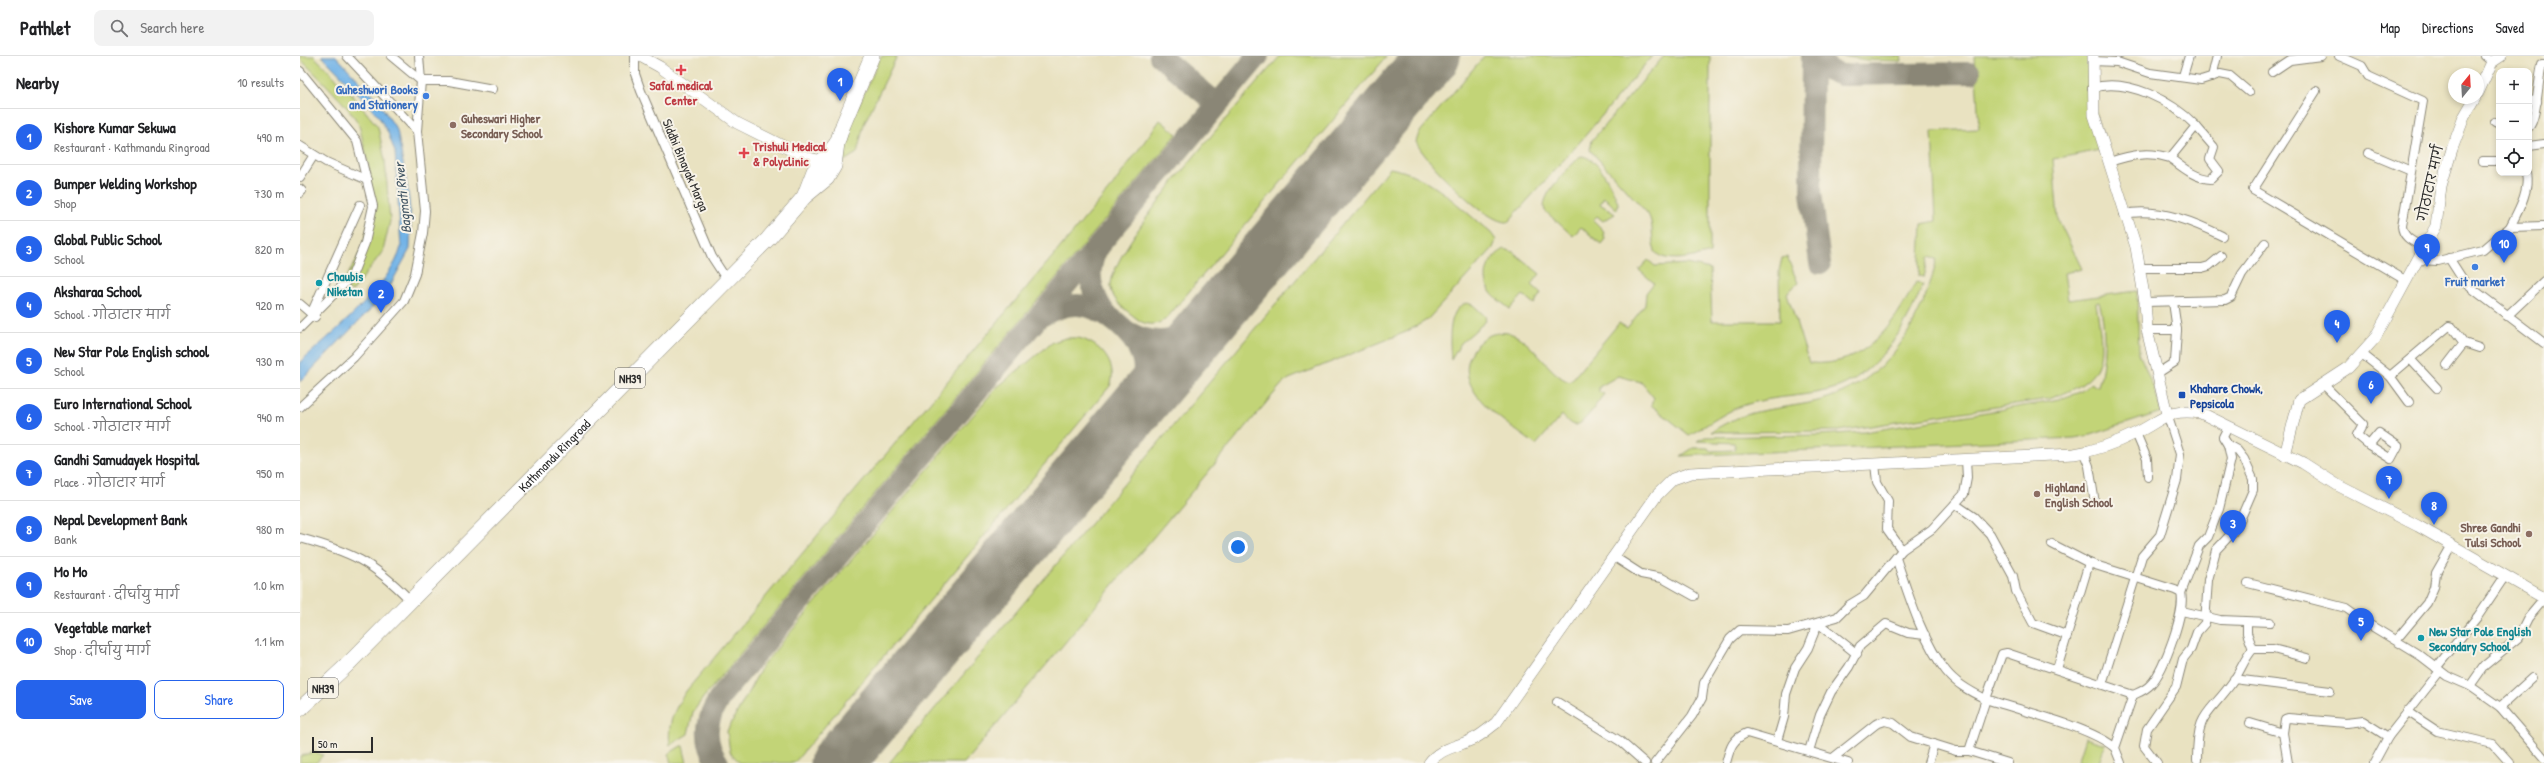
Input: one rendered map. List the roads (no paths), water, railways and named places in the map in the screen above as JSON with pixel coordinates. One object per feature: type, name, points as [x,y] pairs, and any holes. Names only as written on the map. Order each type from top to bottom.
[{"type":"highway","name":"Kathmandu Ringroad","points":[[300,709],[768,240],[825,169],[872,56]]},
{"type":"main road","points":[[640,56],[656,65],[737,123],[805,157],[825,169]]},
{"type":"main road","points":[[2093,58],[2092,88],[2094,115],[2140,268],[2147,330],[2167,414]]},
{"type":"main road","points":[[2484,78],[2492,58]]},
{"type":"main road","name":"गोठाटार मार्ग","points":[[2285,455],[2299,400],[2348,368],[2362,354],[2375,338],[2405,280],[2425,248],[2437,221],[2441,186],[2452,149],[2464,117],[2472,104]]},
{"type":"main road","points":[[1429,763],[1434,757],[1445,749],[1474,738],[1496,723],[1613,556],[1665,485],[1684,474],[1715,470],[1875,464],[2084,452],[2136,433],[2167,414],[2201,413],[2285,455],[2452,545],[2544,598]]},
{"type":"street","points":[[347,56],[417,130]]},
{"type":"street","points":[[391,56],[421,81],[449,81],[493,89]]},
{"type":"street","points":[[300,407],[354,357],[410,292],[422,240],[425,212],[417,130],[421,81],[419,56]]},
{"type":"street","name":"Siddhi Binayak Marga","points":[[635,56],[636,74],[641,91],[712,257],[727,280]]},
{"type":"street","points":[[2183,76],[2189,56]]},
{"type":"street","points":[[2212,77],[2217,56]]},
{"type":"street","points":[[2272,72],[2289,58],[2321,56]]},
{"type":"street","points":[[2339,56],[2362,66],[2368,76],[2423,100],[2411,171],[2403,233],[2407,238],[2425,248]]},
{"type":"street","points":[[2093,58],[2117,62],[2150,73],[2183,76],[2201,80],[2220,74],[2230,76],[2249,92]]},
{"type":"street","points":[[2533,101],[2541,94],[2542,64],[2544,65]]},
{"type":"street","points":[[300,71],[357,140],[373,206],[365,243],[352,276],[314,316],[300,328]]},
{"type":"street","points":[[2092,88],[2115,84],[2146,94],[2182,112],[2214,147],[2210,159],[2219,168],[2217,174],[2211,178],[2205,179],[2186,170],[2170,158],[2150,153],[2129,155],[2109,162]]},
{"type":"street","points":[[2316,91],[2253,190],[2405,280]]},
{"type":"street","points":[[2170,158],[2196,126]]},
{"type":"street","points":[[2532,146],[2544,144]]},
{"type":"street","points":[[300,146],[345,172],[367,180]]},
{"type":"street","points":[[2368,153],[2411,171]]},
{"type":"street","points":[[300,177],[314,155]]},
{"type":"street","points":[[2483,161],[2496,161]]},
{"type":"street","points":[[2418,260],[2449,258],[2483,250],[2510,227],[2520,209],[2526,188],[2526,176]]},
{"type":"street","points":[[300,189],[302,192],[300,193]]},
{"type":"street","points":[[314,316],[360,205]]},
{"type":"street","points":[[2124,214],[2140,210],[2201,225],[2222,236]]},
{"type":"street","points":[[2510,227],[2544,226]]},
{"type":"street","points":[[2145,302],[2218,301],[2231,297],[2245,269],[2265,243]]},
{"type":"street","points":[[2140,268],[2202,268],[2212,264],[2221,256]]},
{"type":"street","points":[[2449,258],[2465,283],[2544,343]]},
{"type":"street","points":[[2507,316],[2544,281]]},
{"type":"street","points":[[2158,373],[2175,362],[2176,330],[2173,302]]},
{"type":"street","points":[[300,304],[314,316]]},
{"type":"street","points":[[2390,376],[2411,360],[2449,326],[2452,327],[2464,343],[2479,348]]},
{"type":"street","points":[[2147,330],[2176,330]]},
{"type":"street","points":[[2447,365],[2464,343]]},
{"type":"street","points":[[2362,354],[2390,376],[2408,402]]},
{"type":"street","points":[[2411,360],[2437,388]]},
{"type":"street","points":[[2323,384],[2363,424],[2357,435],[2369,445]]},
{"type":"street","points":[[2102,684],[2142,556],[2160,535],[2180,466],[2180,454],[2167,414]]},
{"type":"street","points":[[2115,748],[2133,695],[2147,688],[2159,673],[2182,611],[2181,593],[2199,546],[2208,537],[2219,509],[2231,459],[2228,445],[2223,437],[2228,427]]},
{"type":"street","points":[[2136,433],[2147,459],[2148,477]]},
{"type":"street","points":[[2157,763],[2144,746],[2147,729],[2176,687],[2183,659],[2191,649],[2197,632],[2206,618],[2208,580],[2216,550],[2233,532],[2253,490],[2252,479],[2244,460],[2237,450],[2228,445]]},
{"type":"street","points":[[2084,452],[2089,466],[2094,497]]},
{"type":"street","points":[[1655,763],[1692,716],[1702,698],[1704,683],[1730,639],[1740,630],[1788,631],[1837,617],[1849,605],[1864,596],[1902,550],[1932,529],[1964,494],[1967,478],[1966,459]]},
{"type":"street","points":[[1875,464],[1877,482],[1888,501],[1887,529],[1902,550]]},
{"type":"street","points":[[1955,504],[1974,517],[1990,534],[2013,576],[2016,591],[2033,623],[2066,635]]},
{"type":"street","points":[[301,539],[334,547],[371,565],[386,576],[410,600]]},
{"type":"street","points":[[2052,544],[2089,563],[2181,593]]},
{"type":"street","points":[[2396,640],[2427,603],[2434,587],[2436,573],[2452,545]]},
{"type":"street","points":[[1613,556],[1641,574],[1662,578],[1694,596]]},
{"type":"street","points":[[1896,558],[1925,635],[1946,672],[1969,691],[1986,699],[2082,730],[2099,737],[2115,748],[2120,763]]},
{"type":"street","points":[[2057,668],[2089,563]]},
{"type":"street","points":[[2374,763],[2388,737],[2478,616],[2505,576]]},
{"type":"street","points":[[2248,583],[2346,608],[2438,669],[2470,686],[2500,707],[2544,758]]},
{"type":"street","points":[[2470,686],[2484,666],[2518,638],[2528,618],[2544,598]]},
{"type":"street","points":[[2182,611],[2206,618],[2247,622],[2270,622]]},
{"type":"street","points":[[2247,622],[2247,632],[2253,649]]},
{"type":"street","points":[[1818,623],[1857,654]]},
{"type":"street","points":[[1777,741],[1784,717],[1786,694],[1795,668],[1808,648],[1818,623]]},
{"type":"street","points":[[1809,751],[1825,702],[1857,654],[1860,646],[1886,624],[1908,633],[1925,635]]},
{"type":"street","points":[[2253,649],[2273,650],[2307,658]]},
{"type":"street","points":[[2197,760],[2197,734],[2200,723],[2234,679],[2243,661],[2253,649]]},
{"type":"street","points":[[1969,751],[2002,654],[2007,653],[2057,668],[2133,695]]},
{"type":"street","points":[[2500,707],[2532,678]]},
{"type":"street","points":[[2234,679],[2330,691]]},
{"type":"street","points":[[1557,702],[1620,741],[1644,763]]},
{"type":"street","points":[[2407,711],[2437,731],[2493,744],[2510,763]]},
{"type":"street","points":[[2288,763],[2283,733],[2285,719],[2292,717],[2346,723],[2362,721],[2388,737]]},
{"type":"street","points":[[1833,758],[1876,724],[1885,721],[1893,723],[1911,737],[1956,751],[1969,751],[2008,763]]},
{"type":"street","points":[[2250,723],[2283,733]]},
{"type":"street","points":[[1726,763],[1732,743],[1737,737],[1747,733],[1848,763]]},
{"type":"street","points":[[1928,763],[1934,744]]},
{"type":"water","name":"Bagmati River","points":[[322,56],[336,56],[378,101],[397,130],[408,190],[411,220],[410,249],[386,293],[300,382],[300,362],[358,309],[373,293],[386,277],[395,262],[401,247],[395,152],[388,133],[379,117],[363,98]]},
{"type":"place","name":"Safal medical Center","points":[[681,70]]},
{"type":"place","name":"Guheshwori Books and Stationery","points":[[426,96]]},
{"type":"place","name":"Kishore Kumar Sekuwa","points":[[840,101]]},
{"type":"place","name":"Guheswari Higher Secondary School","points":[[453,125]]},
{"type":"place","name":"Trishuli Medical & Polyclinic","points":[[744,153]]},
{"type":"place","name":"Vegetable market","points":[[2504,263]]},
{"type":"place","name":"Mo Mo","points":[[2427,267]]},
{"type":"place","name":"Fruit market","points":[[2475,267]]},
{"type":"place","name":"Chaubis Niketan","points":[[319,283]]},
{"type":"place","name":"Bumper Welding Workshop","points":[[381,313]]},
{"type":"place","name":"Aksharaa School","points":[[2337,343]]},
{"type":"place","name":"Khahare Chowk, Pepsicola","points":[[2182,395]]},
{"type":"place","name":"Euro International School","points":[[2371,404]]},
{"type":"place","name":"Highland English School","points":[[2037,494]]},
{"type":"place","name":"Gandhi Samudayek Hospital","points":[[2389,499]]},
{"type":"place","name":"Nepal Development Bank","points":[[2434,525]]},
{"type":"place","name":"Shree Gandhi Tulsi School","points":[[2529,534]]},
{"type":"place","name":"Global Public School","points":[[2233,543]]},
{"type":"place","name":"New Star Pole English Secondary School","points":[[2421,638]]},
{"type":"place","name":"New Star Pole English school","points":[[2361,641]]}]
